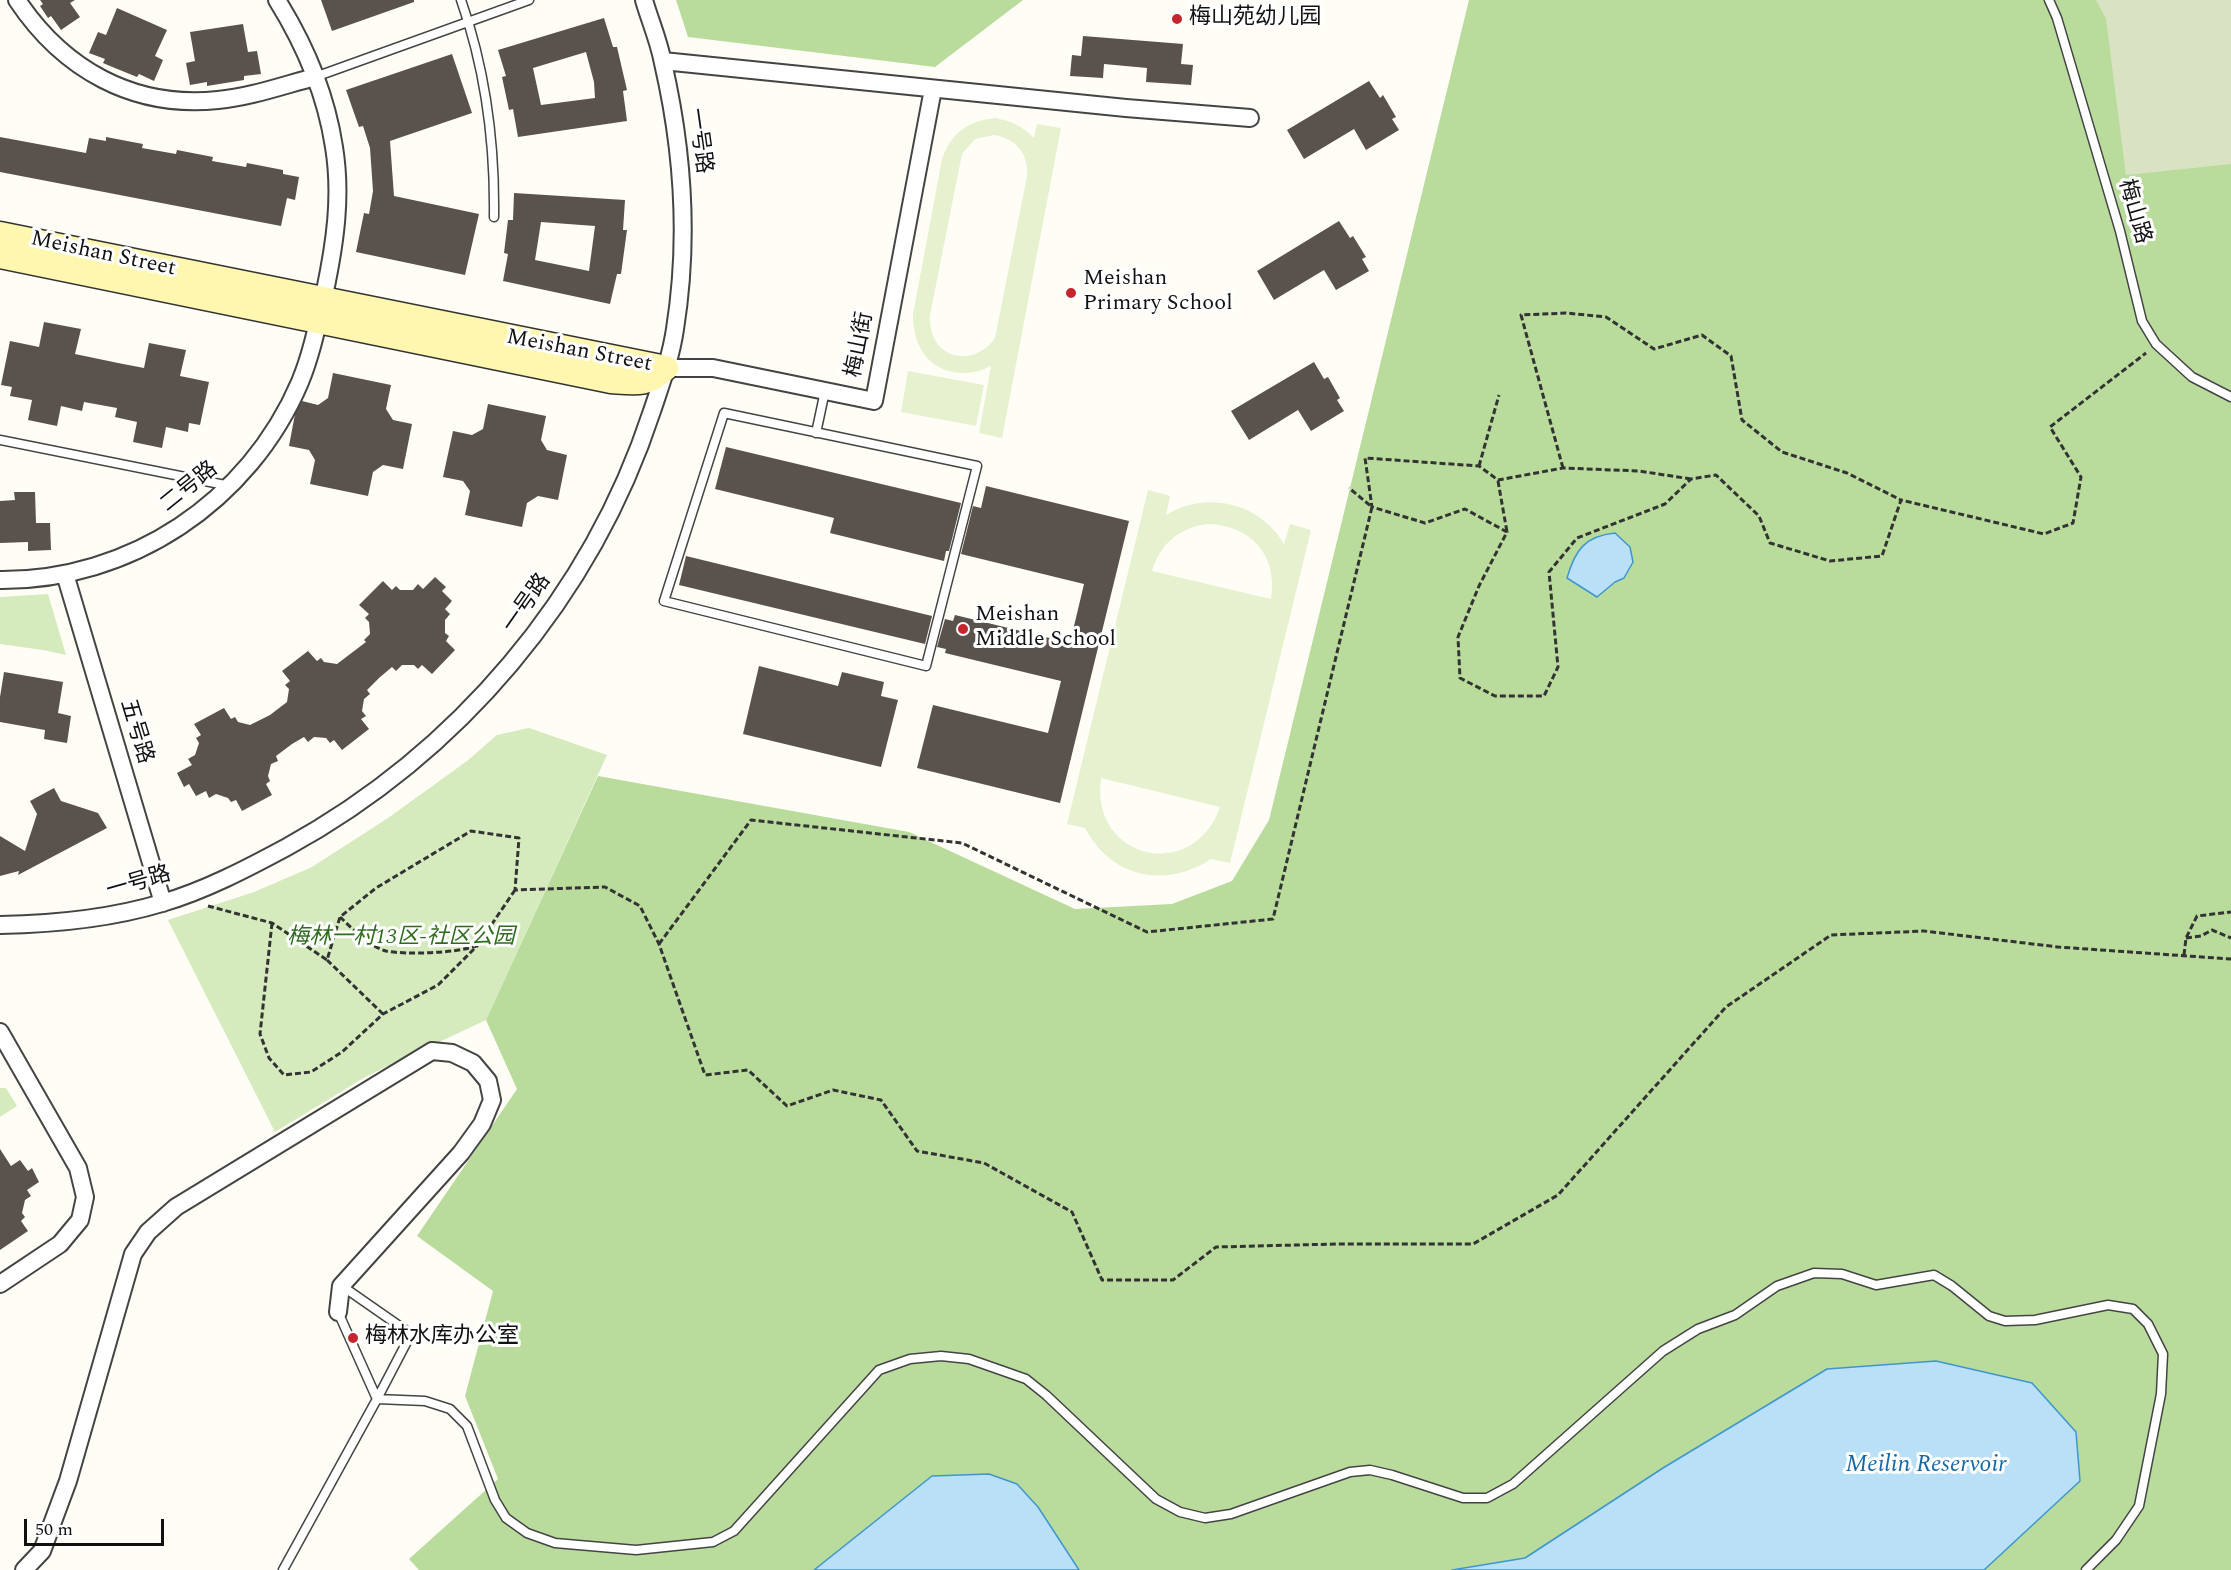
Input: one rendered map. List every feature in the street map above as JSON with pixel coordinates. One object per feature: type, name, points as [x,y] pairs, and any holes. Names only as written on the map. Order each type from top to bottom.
[{"type":"street","points":[[17,0],[44,36],[79,66],[115,85],[146,96],[170,100],[219,100],[315,77]]},
{"type":"street","name":"二号路","points":[[0,580],[42,578],[102,565],[137,551],[171,533],[202,512],[230,486],[271,437],[287,410],[300,381],[321,310],[334,245],[338,196],[331,131],[315,77],[302,46],[277,0]]},
{"type":"street","name":"一号路","points":[[0,925],[107,917],[170,901],[254,866],[327,825],[395,777],[458,723],[514,662],[556,604],[606,523],[640,447],[666,368],[675,331],[682,263],[681,170],[663,61],[644,0]]},
{"type":"street","points":[[663,61],[1126,108],[1250,118]]},
{"type":"street","name":"梅山街","points":[[666,368],[713,368],[874,401],[933,89]]},
{"type":"street","name":"Meishan Street","points":[[0,234],[611,381],[638,383],[655,379],[666,368]]},
{"type":"street","name":"Meishan Street","points":[[0,256],[321,310]]},
{"type":"street","name":"五号路","points":[[65,574],[170,901]]},
{"type":"street","points":[[0,1032],[78,1168],[85,1197],[80,1220],[60,1244],[0,1284]]},
{"type":"street","points":[[24,1570],[42,1551],[50,1531],[85,1426],[133,1254],[148,1232],[176,1207],[432,1051],[452,1053],[473,1063],[488,1081],[492,1100],[482,1124],[460,1153],[341,1286],[338,1312]]},
{"type":"lane","points":[[461,0],[485,84],[490,116],[494,217]]},
{"type":"lane","points":[[315,77],[529,0]]},
{"type":"lane","name":"梅山路","points":[[2049,0],[2057,18],[2120,231],[2142,321],[2156,344],[2192,377],[2231,397]]},
{"type":"lane","points":[[816,433],[825,392]]},
{"type":"lane","points":[[724,414],[816,433],[977,466],[926,666],[664,602],[724,414]]},
{"type":"lane","points":[[0,440],[230,486]]},
{"type":"lane","points":[[377,1399],[425,1401],[450,1409],[466,1426],[495,1500],[506,1518],[527,1533],[555,1543],[636,1550],[713,1542],[734,1531],[879,1370],[910,1359],[941,1356],[969,1359],[1026,1379],[1046,1395],[1156,1499],[1180,1512],[1205,1518],[1231,1514],[1350,1472],[1370,1470],[1463,1498],[1487,1498],[1513,1484],[1662,1351],[1698,1329],[1735,1315],[1778,1286],[1814,1273],[1842,1274],[1876,1285],[1934,1275],[1952,1286],[1989,1316],[2005,1321],[2035,1320],[2108,1305],[2133,1309],[2148,1324],[2163,1354],[2163,1364],[2161,1394],[2139,1506],[2116,1540],[2086,1570]]},
{"type":"lane","points":[[283,1570],[411,1334],[341,1286]]},
{"type":"lane","points":[[338,1312],[377,1399]]},
{"type":"path","points":[[1563,468],[1521,315],[1566,314],[1606,317],[1654,350],[1702,334],[1731,356],[1742,420],[1782,452],[1847,473],[1901,500],[2044,534],[2073,523],[2081,477],[2049,427],[2156,344]]},
{"type":"path","points":[[1479,466],[1499,395]]},
{"type":"path","points":[[658,944],[751,820],[962,843],[1147,932],[1273,919],[1372,507],[1365,458],[1479,466],[1498,480],[1507,532],[1479,586],[1458,637],[1460,678],[1495,696],[1544,696],[1558,667],[1549,572],[1577,538],[1665,504],[1690,479]]},
{"type":"path","points":[[1498,480],[1563,468],[1639,471],[1690,479],[1716,475],[1759,516],[1770,543],[1830,561],[1882,555],[1901,500]]},
{"type":"path","points":[[1349,488],[1372,507],[1425,523],[1465,509],[1507,532]]},
{"type":"path","points":[[272,923],[260,1034],[269,1058],[284,1075],[311,1072],[342,1052],[383,1014],[438,985],[477,946],[515,890],[519,838],[471,831],[376,888],[340,917],[327,960]]},
{"type":"path","points":[[515,890],[605,887],[640,906],[658,944],[705,1075],[748,1070],[787,1106],[833,1090],[881,1100],[917,1151],[984,1163],[1072,1212],[1102,1280],[1173,1280],[1216,1247],[1473,1244],[1558,1195],[1726,1007],[1831,935],[1924,931],[2058,947],[2231,959]]},
{"type":"path","points":[[170,901],[272,923],[327,960],[383,1014]]},
{"type":"path","points":[[2184,955],[2186,938],[2198,916],[2231,912]]},
{"type":"path","points":[[340,917],[360,936],[385,950],[432,953],[465,950],[477,946]]},
{"type":"path","points":[[2186,938],[2201,936],[2212,930],[2231,938]]},
{"type":"green space","points":[[676,0],[1023,0],[935,67],[688,37]]},
{"type":"green space","points":[[1469,0],[2231,0],[2231,1570],[1979,1570],[1525,1558],[1454,1570],[1079,1570],[1038,1507],[815,1570],[419,1570],[409,1559],[498,1479],[465,1396],[493,1291],[417,1236],[517,1089],[486,1020],[598,776],[909,832],[1075,909],[1172,904],[1232,881],[1269,820]]},
{"type":"green space","points":[[2096,0],[2231,0],[2231,164],[2126,175],[2106,19]]},
{"type":"green space","points":[[995,118],[1012,122],[1034,138],[1037,124],[1061,128],[1002,438],[979,433],[991,366],[976,372],[960,373],[937,366],[922,350],[914,327],[913,314],[942,159],[956,135],[969,125]],"holes":[[[994,135],[1020,148],[1026,160],[1027,176],[995,338],[975,354],[953,355],[936,341],[931,329],[930,315],[962,154],[975,139]]]},
{"type":"green space","points":[[908,371],[984,385],[976,426],[901,412]]},
{"type":"green space","points":[[1148,490],[1170,496],[1166,515],[1182,507],[1198,503],[1215,502],[1247,510],[1274,530],[1284,544],[1290,524],[1311,530],[1230,863],[1211,859],[1176,874],[1158,876],[1141,873],[1124,868],[1109,858],[1096,845],[1085,828],[1067,824]],"holes":[[[1207,524],[1237,530],[1258,545],[1270,569],[1271,599],[1152,571],[1160,553],[1172,539],[1188,529]],[[1101,778],[1220,807],[1207,831],[1188,846],[1168,853],[1146,852],[1127,843],[1111,828],[1102,806]]]},
{"type":"green space","points":[[48,594],[66,655],[0,644],[0,597]]},
{"type":"green space","name":"梅林一村13区-社区公园","points":[[529,728],[607,755],[486,1020],[367,1076],[275,1132],[168,920],[254,892],[312,867],[388,818],[467,761],[497,735]]},
{"type":"green space","points":[[0,1088],[6,1088],[17,1106],[0,1117]]},
{"type":"water","points":[[1615,533],[1630,547],[1633,562],[1624,578],[1615,582],[1597,597],[1567,578],[1583,546],[1596,537]]},
{"type":"water","name":"Meilin Reservoir","points":[[1936,1361],[2032,1383],[2076,1432],[2080,1481],[1984,1570],[1452,1570],[1525,1558],[1663,1468],[1827,1369]]},
{"type":"water","points":[[989,1474],[1017,1484],[1038,1507],[1079,1570],[814,1570],[932,1476]]},
{"type":"building","points":[[40,0],[75,0],[70,3],[80,17],[61,30],[51,16],[48,18],[40,6],[43,4]]},
{"type":"building","points":[[321,0],[414,0],[414,2],[332,31]]},
{"type":"building","points":[[117,8],[167,30],[155,56],[163,60],[154,81],[139,74],[137,77],[103,63],[105,59],[89,53],[98,32],[106,35]]},
{"type":"building","points":[[604,18],[613,47],[617,47],[627,90],[623,91],[627,121],[518,137],[513,109],[509,110],[502,77],[506,76],[498,50]],"holes":[[[586,52],[594,82],[595,98],[541,105],[533,68]]]},
{"type":"building","points":[[243,24],[248,52],[257,51],[261,74],[244,76],[244,80],[207,86],[207,82],[190,85],[186,63],[195,61],[190,32]]},
{"type":"building","points":[[1083,36],[1183,44],[1181,64],[1193,65],[1191,85],[1146,82],[1147,68],[1104,64],[1103,78],[1070,76],[1072,55],[1081,56]]},
{"type":"building","points":[[452,54],[472,113],[390,141],[394,196],[479,214],[465,275],[356,252],[364,213],[369,214],[373,191],[370,148],[363,126],[359,127],[346,90]]},
{"type":"building","points":[[1369,81],[1380,98],[1383,95],[1396,117],[1392,119],[1399,130],[1366,150],[1354,129],[1304,159],[1287,130]]},
{"type":"building","points":[[0,137],[86,153],[89,138],[106,141],[106,137],[143,144],[142,148],[176,154],[177,150],[213,157],[212,161],[246,167],[247,163],[283,170],[283,174],[299,177],[295,200],[287,198],[281,226],[0,172]]},
{"type":"building","points":[[514,193],[625,200],[623,230],[627,230],[621,274],[617,274],[610,304],[503,281],[508,254],[504,253],[508,220],[513,220]],"holes":[[[541,222],[595,226],[589,271],[535,260]]]},
{"type":"building","points":[[1339,221],[1350,238],[1353,236],[1366,257],[1362,259],[1369,271],[1336,290],[1324,270],[1274,300],[1257,271]]},
{"type":"building","points":[[44,322],[81,329],[75,354],[118,363],[144,368],[149,343],[186,350],[180,376],[209,382],[200,425],[189,423],[188,432],[166,427],[162,448],[133,442],[137,422],[115,417],[117,408],[84,402],[82,411],[61,406],[57,426],[28,420],[32,400],[10,396],[12,387],[1,385],[10,341],[39,347]]},
{"type":"building","points":[[1314,362],[1324,379],[1328,377],[1340,398],[1337,400],[1344,411],[1311,431],[1298,410],[1249,440],[1231,411]]},
{"type":"building","points":[[333,373],[391,385],[386,409],[393,420],[412,424],[403,469],[383,465],[373,472],[368,496],[310,484],[315,460],[309,450],[289,446],[295,414],[302,401],[318,405],[328,398]]},
{"type":"building","points":[[488,404],[546,416],[541,440],[547,450],[567,455],[558,500],[538,496],[527,503],[522,527],[465,515],[470,491],[463,481],[443,477],[453,431],[472,435],[483,429]]},
{"type":"building","points":[[726,447],[961,503],[949,551],[946,551],[944,561],[830,533],[834,518],[715,489]]},
{"type":"building","points":[[986,486],[1129,521],[1060,803],[917,768],[933,705],[1048,733],[1061,681],[945,653],[946,649],[937,647],[945,619],[953,621],[955,615],[1070,643],[1084,584],[961,554],[973,506],[981,508]]},
{"type":"building","points":[[14,492],[35,492],[36,523],[50,523],[51,550],[28,551],[28,542],[0,543],[0,501],[15,500]]},
{"type":"building","points":[[686,556],[932,616],[925,644],[679,585]]},
{"type":"building","points":[[435,577],[446,587],[442,591],[452,601],[445,609],[450,614],[445,620],[445,633],[449,636],[446,641],[455,650],[432,674],[422,665],[418,669],[414,665],[402,665],[396,671],[392,667],[379,678],[367,690],[370,694],[364,699],[362,711],[366,716],[361,719],[369,729],[342,750],[334,740],[330,743],[326,738],[314,737],[308,742],[304,737],[292,744],[276,756],[278,761],[271,764],[268,776],[270,781],[266,784],[272,795],[242,811],[236,800],[231,802],[228,798],[216,794],[209,798],[206,791],[196,796],[189,784],[184,787],[177,773],[192,765],[188,759],[195,755],[199,743],[196,738],[201,735],[194,724],[224,708],[231,719],[235,717],[238,722],[250,725],[270,715],[287,702],[289,689],[285,685],[290,681],[282,671],[308,651],[317,661],[321,658],[324,662],[337,664],[366,642],[364,640],[370,634],[369,622],[365,618],[369,614],[359,605],[383,581],[392,590],[396,586],[400,590],[413,590],[418,584],[423,589]]},
{"type":"building","points":[[759,666],[838,686],[842,672],[884,682],[881,696],[898,700],[881,767],[743,734]]},
{"type":"building","points":[[4,672],[63,682],[58,713],[71,716],[67,743],[44,739],[45,730],[0,722],[0,697]]},
{"type":"building","points":[[54,788],[61,801],[98,813],[107,828],[18,875],[19,871],[0,876],[0,836],[25,851],[37,814],[30,801]]},
{"type":"building","points":[[0,1149],[11,1166],[20,1160],[28,1171],[32,1168],[39,1182],[27,1190],[31,1196],[25,1200],[22,1213],[25,1217],[21,1221],[28,1231],[0,1250]]},
{"type":"place","name":"梅山苑幼儿园","points":[[1177,19]]},
{"type":"place","name":"Meishan Primary School","points":[[1071,293]]},
{"type":"place","name":"Meishan Middle School","points":[[963,629]]},
{"type":"place","name":"梅林水库办公室","points":[[353,1338]]}]
